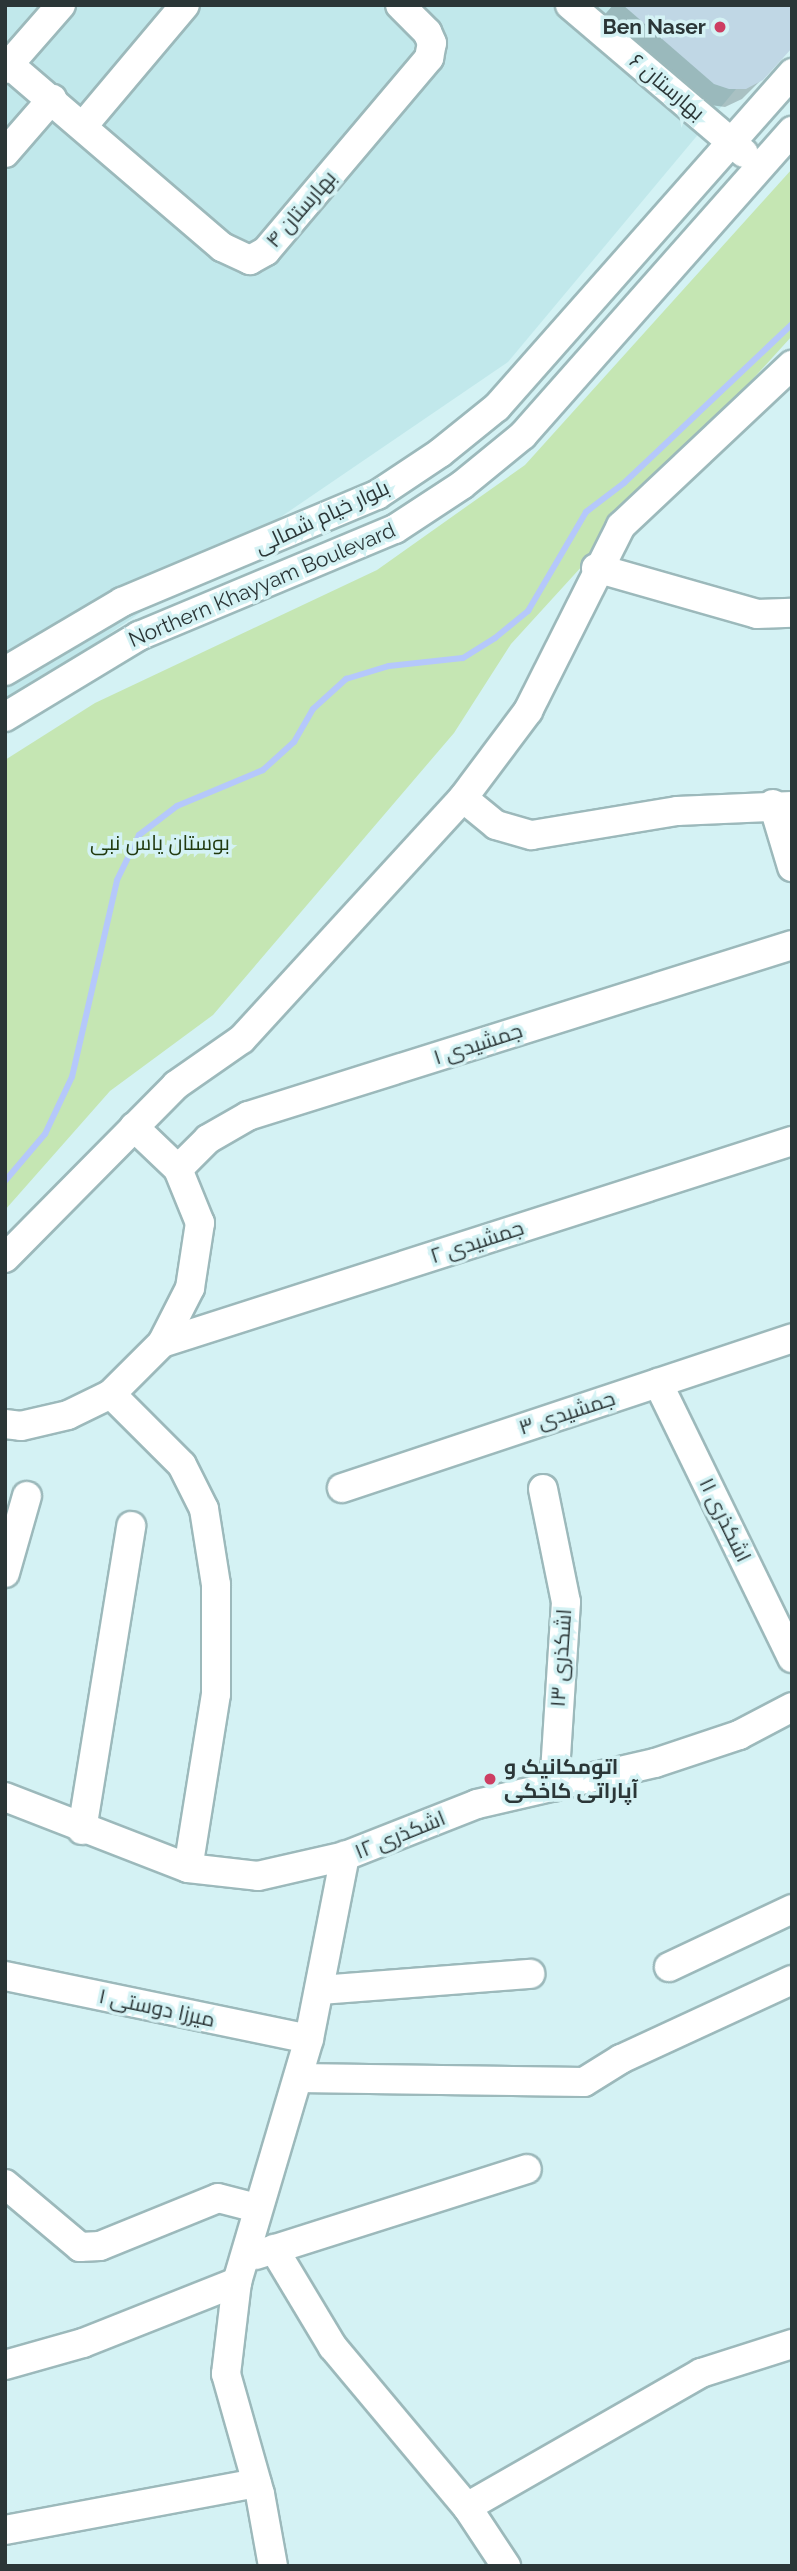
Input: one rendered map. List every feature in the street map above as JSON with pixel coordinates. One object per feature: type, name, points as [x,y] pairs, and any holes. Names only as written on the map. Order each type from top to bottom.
[{"type":"street","points":[[7,65],[61,5]]},
{"type":"street","points":[[83,126],[185,5]]},
{"type":"street","name":"بهارستان ۴","points":[[7,65],[52,99],[222,247],[250,260],[265,251],[429,58],[432,43],[427,32],[400,5]]},
{"type":"street","name":"بهارستان ۶","points":[[570,5],[761,167]]},
{"type":"street","points":[[732,141],[792,73]]},
{"type":"street","points":[[5,153],[52,99]]},
{"type":"street","name":"Northern Khayyam Boulevard","points":[[5,716],[139,636],[395,529],[462,485],[523,435],[792,131]]},
{"type":"street","name":"بلوار خیام شمالی","points":[[5,671],[122,602],[377,495],[440,453],[497,407],[732,141]]},
{"type":"street","points":[[5,1258],[176,1085],[242,1039],[463,798],[528,710],[596,568],[621,526],[792,365]]},
{"type":"street","points":[[596,568],[757,614],[792,613]]},
{"type":"street","points":[[463,798],[496,825],[532,835],[677,811],[783,805],[792,867]]},
{"type":"street","name":"جمشیدی ۱","points":[[178,1169],[208,1139],[248,1116],[792,945]]},
{"type":"street","points":[[5,1423],[21,1426],[68,1415],[111,1394],[163,1343],[190,1288],[200,1223],[178,1169],[134,1128]]},
{"type":"street","name":"جمشیدی ۲","points":[[163,1343],[792,1141]]},
{"type":"street","name":"جمشیدی ۳","points":[[342,1488],[657,1383],[789,1347]]},
{"type":"street","name":"اشکذری ۱۱","points":[[657,1383],[792,1658]]},
{"type":"street","points":[[111,1394],[183,1465],[204,1510],[216,1585],[216,1694],[188,1868]]},
{"type":"street","name":"اشکذری ۱۳","points":[[543,1489],[566,1602],[554,1787]]},
{"type":"street","points":[[5,1573],[27,1496]]},
{"type":"street","points":[[82,1830],[131,1526]]},
{"type":"street","name":"اشکذری ۱۲","points":[[5,1797],[82,1830],[188,1868],[258,1876],[345,1856],[477,1804],[655,1763],[738,1735],[792,1707]]},
{"type":"street","points":[[273,2566],[257,2483],[226,2374],[240,2271],[309,2039],[321,1990],[345,1856]]},
{"type":"street","points":[[669,1967],[792,1909]]},
{"type":"street","points":[[321,1990],[530,1973]]},
{"type":"street","name":"میرزا دوستی ۱","points":[[5,1976],[309,2039]]},
{"type":"street","points":[[298,2078],[584,2082],[621,2059],[792,1980]]},
{"type":"street","points":[[5,2365],[83,2343],[240,2271],[274,2249],[527,2169]]},
{"type":"street","points":[[5,2184],[80,2247],[100,2246],[218,2198],[257,2207]]},
{"type":"street","points":[[274,2249],[333,2347],[467,2507],[506,2566]]},
{"type":"street","points":[[467,2507],[701,2373],[792,2344]]},
{"type":"street","points":[[5,2530],[257,2483]]},
{"type":"shaded area","points":[[5,5],[792,5],[792,22],[508,362],[5,705]]},
{"type":"green space","name":"بوستان یاس نبی","points":[[792,169],[792,336],[511,644],[454,733],[213,1015],[110,1091],[5,1210],[5,760],[95,703],[377,570],[525,465]]},
{"type":"building","name":"Ben Naser","points":[[623,5],[792,5],[792,48],[763,80],[746,89],[729,89],[714,84]]},
{"type":"waterway","points":[[5,1181],[45,1134],[72,1077],[117,880],[139,835],[177,806],[263,770],[294,742],[313,709],[346,679],[389,666],[463,658],[495,638],[528,611],[586,512],[624,483],[792,324]]},
{"type":"place","name":"Ben Naser","points":[[720,27]]},
{"type":"place","name":"اتومکانیک و آپاراتی کاخکی","points":[[490,1779]]}]
